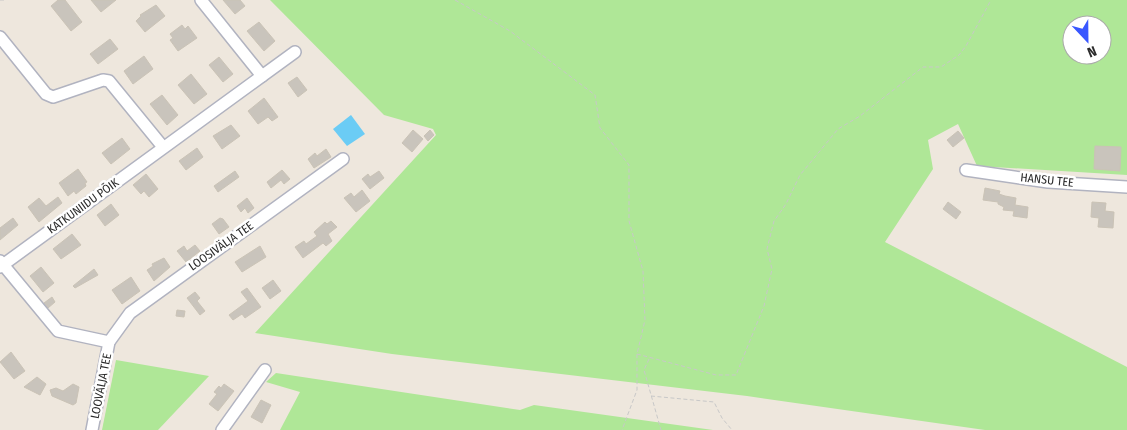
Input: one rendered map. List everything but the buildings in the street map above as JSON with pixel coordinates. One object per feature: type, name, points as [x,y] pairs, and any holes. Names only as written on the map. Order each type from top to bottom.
[{"type":"street","points":[[201,0],[262,76]]},
{"type":"street","points":[[0,37],[46,94],[52,97],[103,80],[110,81],[163,147]]},
{"type":"street","name":"KATKUNIIDU PÕIK","points":[[1,264],[295,52]]},
{"type":"street","name":"LOOSIVÄLJA TEE","points":[[109,342],[139,305],[343,159]]},
{"type":"street","name":"HANSU TEE","points":[[966,170],[1048,182],[1127,187]]},
{"type":"street","points":[[1,264],[58,331],[109,342]]},
{"type":"street","name":"LOOVÄLJA TEE","points":[[92,430],[109,342]]},
{"type":"street","points":[[222,430],[265,370]]},
{"type":"path","points":[[455,0],[510,31],[595,95],[600,128],[630,165],[629,220],[643,271],[645,320],[637,354],[637,390],[622,430]]},
{"type":"path","points":[[637,354],[685,365],[716,375],[736,375],[764,306],[772,269],[766,249],[774,221],[786,204],[800,175],[838,129],[860,116],[923,67],[941,67],[959,55],[966,46],[991,0]]},
{"type":"path","points":[[649,358],[644,370],[661,430]]},
{"type":"path","points":[[651,396],[714,402],[722,418],[732,430]]},
{"type":"green space","points":[[270,0],[1127,0],[1127,175],[977,166],[958,124],[928,140],[933,169],[885,242],[1127,367],[1127,430],[985,430],[747,396],[392,354],[255,333],[436,135],[433,129],[384,115]]},
{"type":"green space","points":[[116,360],[209,376],[158,430],[102,430]]},
{"type":"green space","points":[[276,373],[520,410],[534,405],[713,430],[280,430],[300,392],[266,382]]},
{"type":"water","points":[[351,115],[365,134],[347,146],[333,129]]}]
